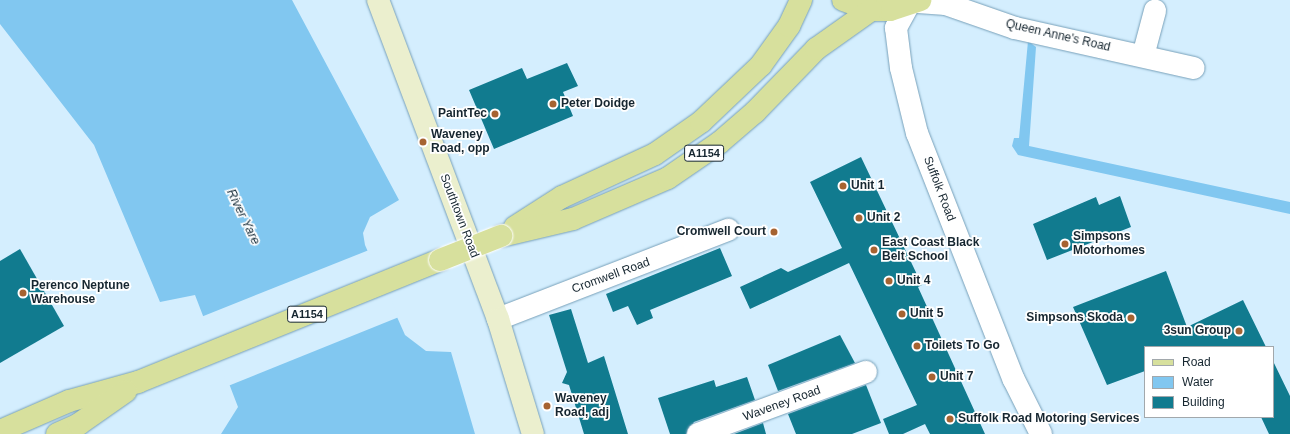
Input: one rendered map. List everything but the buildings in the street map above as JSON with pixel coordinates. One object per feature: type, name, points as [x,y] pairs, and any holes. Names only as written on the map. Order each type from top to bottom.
[{"type":"main road","name":"A1154","points":[[501,236],[562,197],[655,154],[701,122],[761,65],[789,26],[801,0]]},
{"type":"main road","name":"A1154","points":[[843,0],[871,10]]},
{"type":"main road","name":"A1154","points":[[0,431],[69,401],[138,382],[501,236],[573,219],[668,178],[743,122],[816,49],[871,10],[915,2]]},
{"type":"main road","name":"A1154","points":[[57,434],[79,424],[138,382]]},
{"type":"street","name":"Southtown Road","points":[[378,0],[498,319],[534,434]]},
{"type":"street","name":"Queen Anne's Road","points":[[915,2],[966,7],[1016,28],[1194,68]]},
{"type":"street","name":"Suffolk Road","points":[[915,2],[896,28],[901,68],[917,133],[1006,359],[1041,434]]},
{"type":"street","points":[[1143,56],[1155,11]]},
{"type":"street","name":"Cromwell Road","points":[[498,319],[725,231]]},
{"type":"street","name":"Waveney Road","points":[[698,434],[866,372]]},
{"type":"water","name":"River Yare","points":[[0,0],[292,0],[399,200],[370,217],[363,233],[365,245],[405,335],[426,351],[451,352],[475,434],[221,434],[238,407],[195,295],[160,302],[94,145],[0,24]]},
{"type":"water","points":[[1028,41],[1036,47],[1029,146],[1290,202],[1290,214],[1018,155],[1012,146],[1014,138],[1019,138]]},
{"type":"pier","points":[[369,250],[399,317],[228,386],[201,317]]},
{"type":"place","name":"Peter Doidge","points":[[553,104]]},
{"type":"place","name":"PaintTec","points":[[495,114]]},
{"type":"place","name":"Waveney Road, opp","points":[[423,142]]},
{"type":"place","name":"Unit 1","points":[[843,186]]},
{"type":"place","name":"Unit 2","points":[[859,218]]},
{"type":"place","name":"Cromwell Court","points":[[774,232]]},
{"type":"place","name":"Simpsons Motorhomes","points":[[1065,244]]},
{"type":"place","name":"East Coast Black Belt School","points":[[874,250]]},
{"type":"place","name":"Unit 4","points":[[889,281]]},
{"type":"place","name":"Perenco Neptune Warehouse","points":[[23,293]]},
{"type":"place","name":"Unit 5","points":[[902,314]]},
{"type":"place","name":"Simpsons Skoda","points":[[1131,318]]},
{"type":"place","name":"3sun Group","points":[[1239,331]]},
{"type":"place","name":"Toilets To Go","points":[[917,346]]},
{"type":"place","name":"Unit 7","points":[[932,377]]},
{"type":"place","name":"Waveney Road, adj","points":[[547,406]]},
{"type":"place","name":"Suffolk Road Motoring Services","points":[[950,419]]}]
